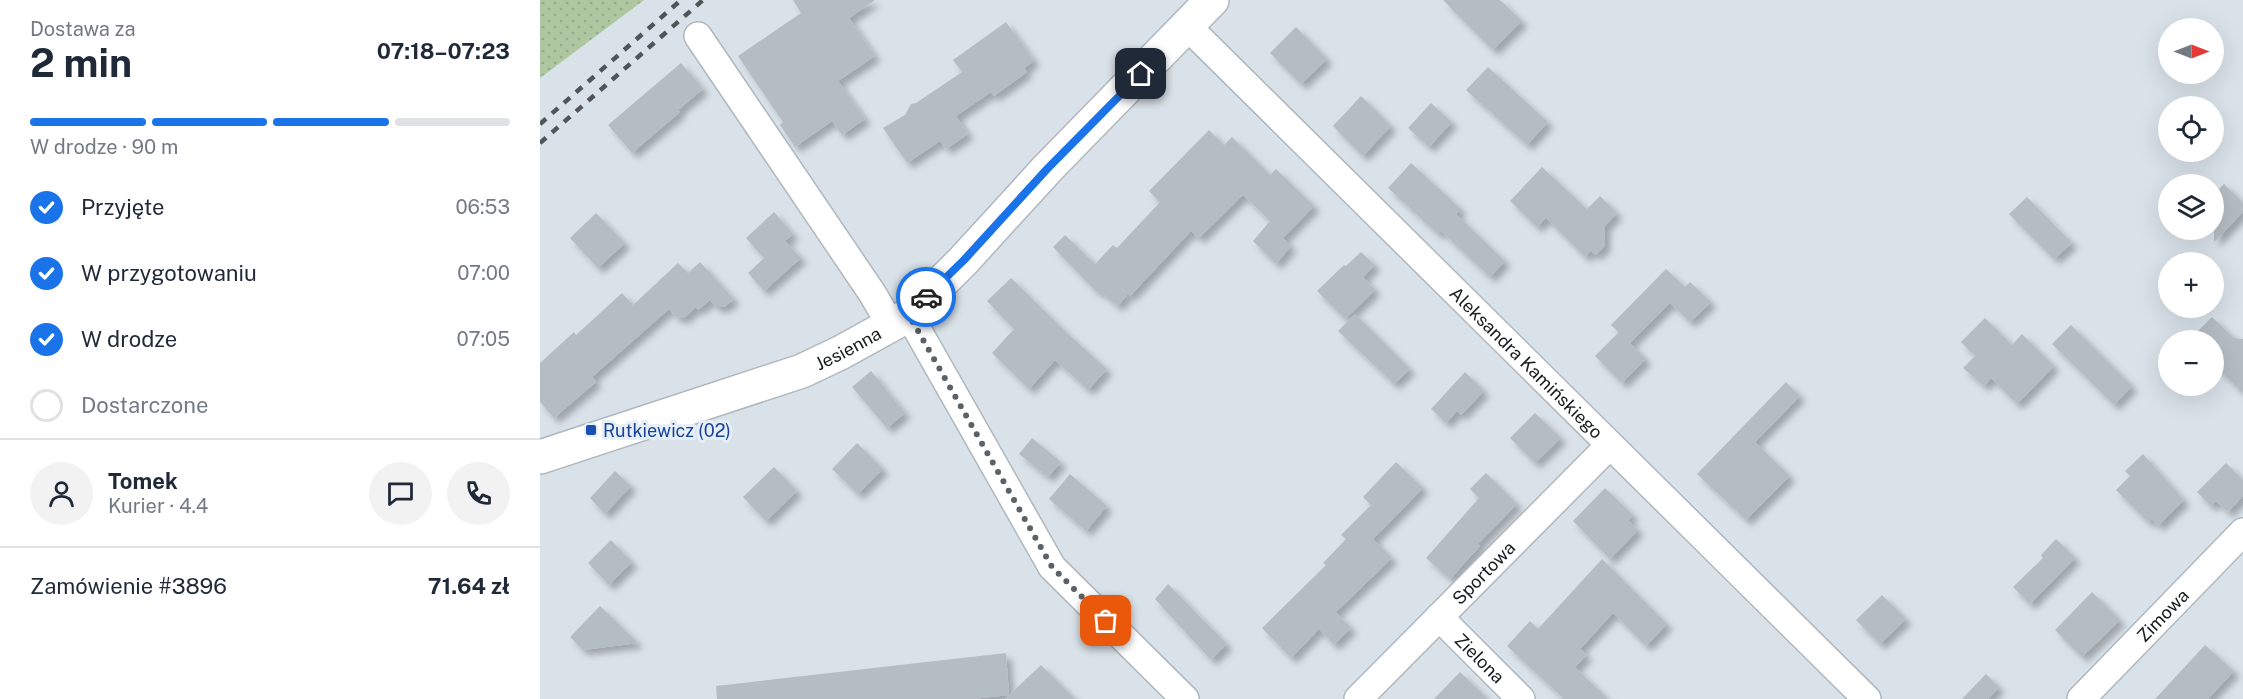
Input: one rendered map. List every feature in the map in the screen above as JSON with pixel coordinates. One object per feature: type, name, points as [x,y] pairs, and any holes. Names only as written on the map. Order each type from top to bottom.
[{"type":"street","name":"Jesienna","points":[[540,457],[802,371],[900,320],[964,260],[1048,168],[1212,0]]},
{"type":"street","name":"Aleksandra Kamińskiego","points":[[1187,26],[1867,699]]},
{"type":"street","points":[[698,36],[872,293],[900,320],[1052,567],[1185,699]]},
{"type":"street","name":"Sportowa","points":[[1358,699],[1610,445]]},
{"type":"street","name":"Zimowa","points":[[2081,699],[2243,532]]},
{"type":"street","name":"Zielona","points":[[1439,617],[1521,699]]},
{"type":"green space","points":[[540,0],[644,0],[540,78]]},
{"type":"building","points":[[793,0],[875,0],[849,18],[875,56],[838,81],[865,119],[842,135],[832,121],[795,147],[780,125],[783,122],[738,56],[801,13]]},
{"type":"building","points":[[1443,0],[1500,0],[1522,21],[1493,50]]},
{"type":"building","points":[[1006,22],[1034,61],[1024,68],[1027,72],[994,96],[991,92],[956,116],[968,134],[946,149],[940,141],[907,163],[883,128],[905,115],[911,104],[916,103],[962,72],[953,60]]},
{"type":"building","points":[[1296,27],[1327,59],[1301,84],[1270,53]]},
{"type":"building","points":[[681,63],[703,89],[632,153],[608,125]]},
{"type":"building","points":[[1488,67],[1548,122],[1527,145],[1466,90]]},
{"type":"building","points":[[1361,96],[1391,126],[1363,156],[1333,126]]},
{"type":"building","points":[[1431,103],[1452,122],[1429,147],[1408,128]]},
{"type":"building","points":[[1209,130],[1224,145],[1232,137],[1270,175],[1276,169],[1314,206],[1283,238],[1291,246],[1276,264],[1253,241],[1270,221],[1243,195],[1199,238],[1191,231],[1130,296],[1110,278],[1127,295],[1118,306],[1098,290],[1097,292],[1053,247],[1065,235],[1095,264],[1113,245],[1117,248],[1160,202],[1149,191]]},
{"type":"building","points":[[1411,163],[1461,209],[1456,214],[1505,261],[1490,277],[1441,231],[1438,234],[1388,188]]},
{"type":"building","points":[[1542,167],[1587,209],[1600,196],[1617,213],[1605,226],[1605,246],[1596,255],[1591,251],[1585,257],[1546,218],[1537,227],[1510,201]]},
{"type":"building","points":[[2224,184],[2243,203],[2243,212],[2224,232]]},
{"type":"building","points":[[2027,197],[2072,243],[2054,259],[2009,214]]},
{"type":"building","points":[[774,212],[793,234],[785,241],[801,258],[764,291],[748,273],[764,258],[746,238]]},
{"type":"building","points":[[596,213],[625,243],[598,268],[570,238]]},
{"type":"building","points":[[1361,252],[1375,265],[1363,277],[1375,290],[1345,319],[1317,291]]},
{"type":"building","points":[[700,262],[734,299],[724,307],[716,307],[710,300],[698,310],[696,307],[684,318],[676,317],[669,309],[592,377],[596,382],[554,418],[540,402],[540,363],[574,332],[576,335],[622,293],[633,305],[678,263],[688,273]]},
{"type":"building","points":[[1666,269],[1685,287],[1690,282],[1711,302],[1690,322],[1670,303],[1630,343],[1611,325]]},
{"type":"building","points":[[1011,278],[1107,369],[1088,390],[1055,360],[1029,389],[992,353],[1014,329],[987,301]]},
{"type":"building","points":[[1355,314],[1410,369],[1394,384],[1338,331]]},
{"type":"building","points":[[1985,318],[2012,345],[2022,334],[2054,366],[2017,404],[1991,378],[1984,386],[1963,368],[1975,356],[1961,342]]},
{"type":"building","points":[[2213,318],[2234,338],[2243,339],[2243,393],[2224,375],[2224,330],[2199,330]]},
{"type":"building","points":[[2071,325],[2132,386],[2114,405],[2052,344]]},
{"type":"building","points":[[1619,332],[1646,359],[1622,383],[1595,356]]},
{"type":"building","points":[[871,371],[905,413],[887,428],[852,387]]},
{"type":"building","points":[[1465,372],[1484,391],[1461,415],[1457,411],[1446,423],[1431,409]]},
{"type":"building","points":[[1786,382],[1800,396],[1755,442],[1790,476],[1746,520],[1697,474]]},
{"type":"building","points":[[1535,413],[1561,438],[1535,463],[1510,438]]},
{"type":"building","points":[[1032,438],[1061,462],[1048,477],[1019,454]]},
{"type":"building","points":[[857,443],[883,469],[858,494],[832,469]]},
{"type":"building","points":[[2143,454],[2184,500],[2158,526],[2152,519],[2148,522],[2116,490],[2130,476],[2125,471]]},
{"type":"building","points":[[1396,462],[1423,488],[1373,539],[1392,558],[1336,612],[1351,628],[1334,645],[1319,629],[1291,658],[1262,628],[1326,565],[1323,563],[1346,539],[1341,535],[1371,505],[1363,497]]},
{"type":"building","points":[[2226,463],[2243,480],[2243,496],[2228,512],[2216,501],[2211,506],[2197,492]]},
{"type":"building","points":[[774,467],[797,491],[766,521],[743,497]]},
{"type":"building","points":[[615,471],[631,486],[605,514],[590,498]]},
{"type":"building","points":[[1486,473],[1517,504],[1478,544],[1480,546],[1450,579],[1426,558],[1479,498],[1470,489]]},
{"type":"building","points":[[1070,474],[1107,506],[1086,531],[1049,499]]},
{"type":"building","points":[[1605,488],[1633,515],[1628,520],[1638,530],[1610,559],[1573,521]]},
{"type":"building","points":[[2056,539],[2075,558],[2030,604],[2013,587],[2043,558],[2041,555]]},
{"type":"building","points":[[611,540],[632,562],[609,585],[588,563]]},
{"type":"building","points":[[1602,559],[1667,624],[1646,646],[1613,613],[1580,649],[1587,655],[1575,667],[1608,699],[1564,699],[1507,646],[1530,621],[1538,629]]},
{"type":"building","points":[[1168,584],[1227,644],[1211,660],[1155,599]]},
{"type":"building","points":[[2092,592],[2120,620],[2082,657],[2055,630]]},
{"type":"building","points":[[1882,595],[1906,619],[1880,644],[1856,620]]},
{"type":"building","points":[[600,606],[638,643],[583,650],[570,637]]},
{"type":"building","points":[[2205,645],[2234,671],[2208,699],[2155,699]]},
{"type":"building","points":[[1006,653],[1009,695],[971,699],[717,699],[716,686]]},
{"type":"building","points":[[1041,665],[1075,699],[1005,699],[1009,695]]},
{"type":"building","points":[[1460,672],[1488,699],[1434,699]]},
{"type":"building","points":[[1986,674],[1999,687],[1988,699],[1962,699]]},
{"type":"railway","points":[[540,124],[681,0]]},
{"type":"railway","points":[[540,143],[703,0]]},
{"type":"way so far","points":[[926,297],[909,315],[1052,567],[1106,621]]},
{"type":"place","name":"Rutkiewicz (02)","points":[[591,430]]},
{"type":"route","points":[[926,297],[1141,74]]}]
